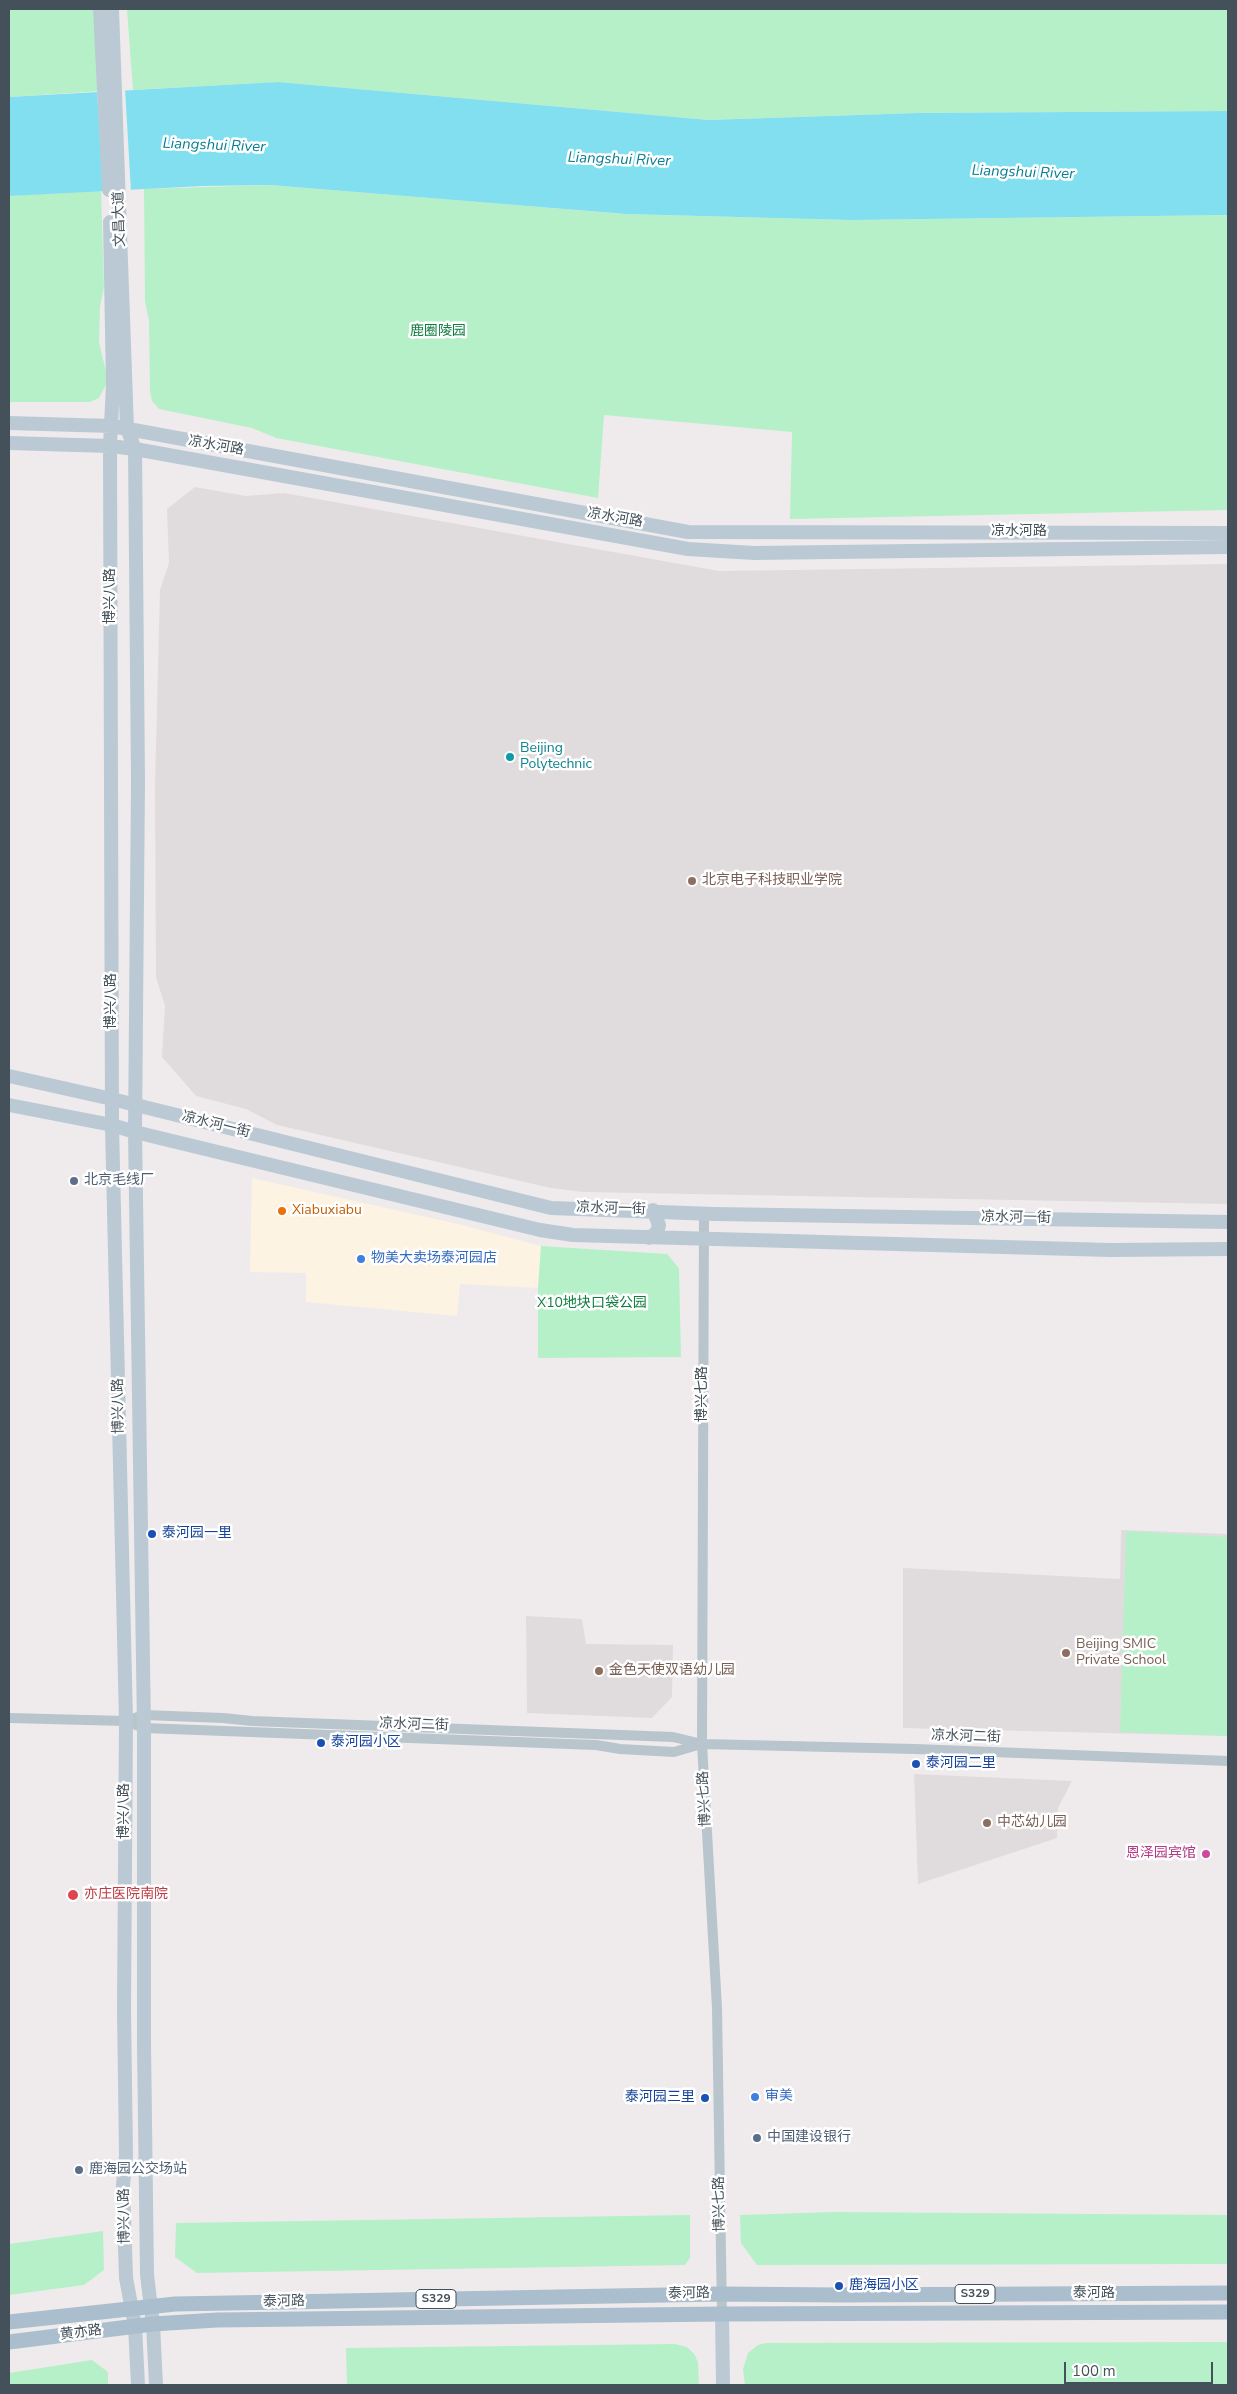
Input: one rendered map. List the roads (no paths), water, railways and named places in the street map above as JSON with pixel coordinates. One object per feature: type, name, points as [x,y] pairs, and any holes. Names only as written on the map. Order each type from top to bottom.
[{"type":"main road","name":"文昌大道","points":[[106,14],[127,429]]},
{"type":"main road","name":"文昌大道","points":[[112,426],[115,215]]},
{"type":"main road","name":"凉水河路","points":[[9,423],[112,426],[688,532],[1228,533]]},
{"type":"main road","name":"博兴八路","points":[[112,426],[110,446],[112,1125],[126,1721],[124,2009],[126,2155],[123,2185],[126,2278],[135,2326],[138,2385]]},
{"type":"main road","name":"博兴八路","points":[[127,429],[135,449],[138,781],[134,1132],[144,1722],[147,2275],[153,2324],[156,2385]]},
{"type":"main road","name":"凉水河路","points":[[9,443],[110,446],[135,449],[688,549],[754,554],[1228,548]]},
{"type":"main road","name":"凉水河一街","points":[[9,1076],[112,1099],[552,1208],[704,1213],[1228,1222]]},
{"type":"main road","name":"凉水河一街","points":[[9,1105],[112,1125],[134,1132],[540,1230],[573,1235],[1110,1250],[1228,1249]]},
{"type":"main road","points":[[649,1238],[657,1232],[659,1225],[653,1210]]},
{"type":"main road","name":"泰河路","points":[[151,2305],[721,2294],[1228,2293]]},
{"type":"main road","name":"黄亦路","points":[[9,2322],[151,2305]]},
{"type":"main road","name":"泰河路","points":[[153,2324],[217,2320],[722,2314],[1228,2312]]},
{"type":"main road","name":"博兴七路","points":[[722,2314],[722,2385]]},
{"type":"main road","name":"黄亦路","points":[[9,2342],[153,2324]]},
{"type":"street","name":"博兴七路","points":[[704,1213],[702,1744],[716,2008],[722,2314]]},
{"type":"street","name":"凉水河二街","points":[[9,1718],[126,1721],[596,1745],[620,1749],[674,1752],[702,1744]]},
{"type":"street","name":"凉水河二街","points":[[144,1722],[673,1737],[702,1744],[915,1749],[1228,1761]]},
{"type":"water","name":"Liangshui River","points":[[278,82],[709,120],[918,113],[1228,111],[1228,215],[851,220],[626,214],[270,185],[203,186],[9,196],[9,97]]},
{"type":"place","name":"Beijing Polytechnic","points":[[510,757]]},
{"type":"place","name":"北京电子科技职业学院","points":[[692,881]]},
{"type":"place","name":"北京毛线厂","points":[[74,1181]]},
{"type":"place","name":"Xiabuxiabu","points":[[282,1211]]},
{"type":"place","name":"物美大卖场泰河园店","points":[[361,1259]]},
{"type":"place","name":"泰河园一里","points":[[152,1534]]},
{"type":"place","name":"Beijing SMIC Private School","points":[[1066,1653]]},
{"type":"place","name":"金色天使双语幼儿园","points":[[599,1671]]},
{"type":"place","name":"泰河园小区","points":[[321,1743]]},
{"type":"place","name":"泰河园二里","points":[[916,1764]]},
{"type":"place","name":"中芯幼儿园","points":[[987,1823]]},
{"type":"place","name":"恩泽园宾馆","points":[[1206,1854]]},
{"type":"place","name":"亦庄医院南院","points":[[73,1895]]},
{"type":"place","name":"审美","points":[[755,2097]]},
{"type":"place","name":"泰河园三里","points":[[705,2098]]},
{"type":"place","name":"中国建设银行","points":[[757,2138]]},
{"type":"place","name":"鹿海园公交场站","points":[[79,2170]]},
{"type":"place","name":"鹿海园小区","points":[[839,2286]]},
{"type":"park label","name":"鹿圈陵园","points":[[438,332]]},
{"type":"park label","name":"X10地块口袋公园","points":[[592,1304]]}]
